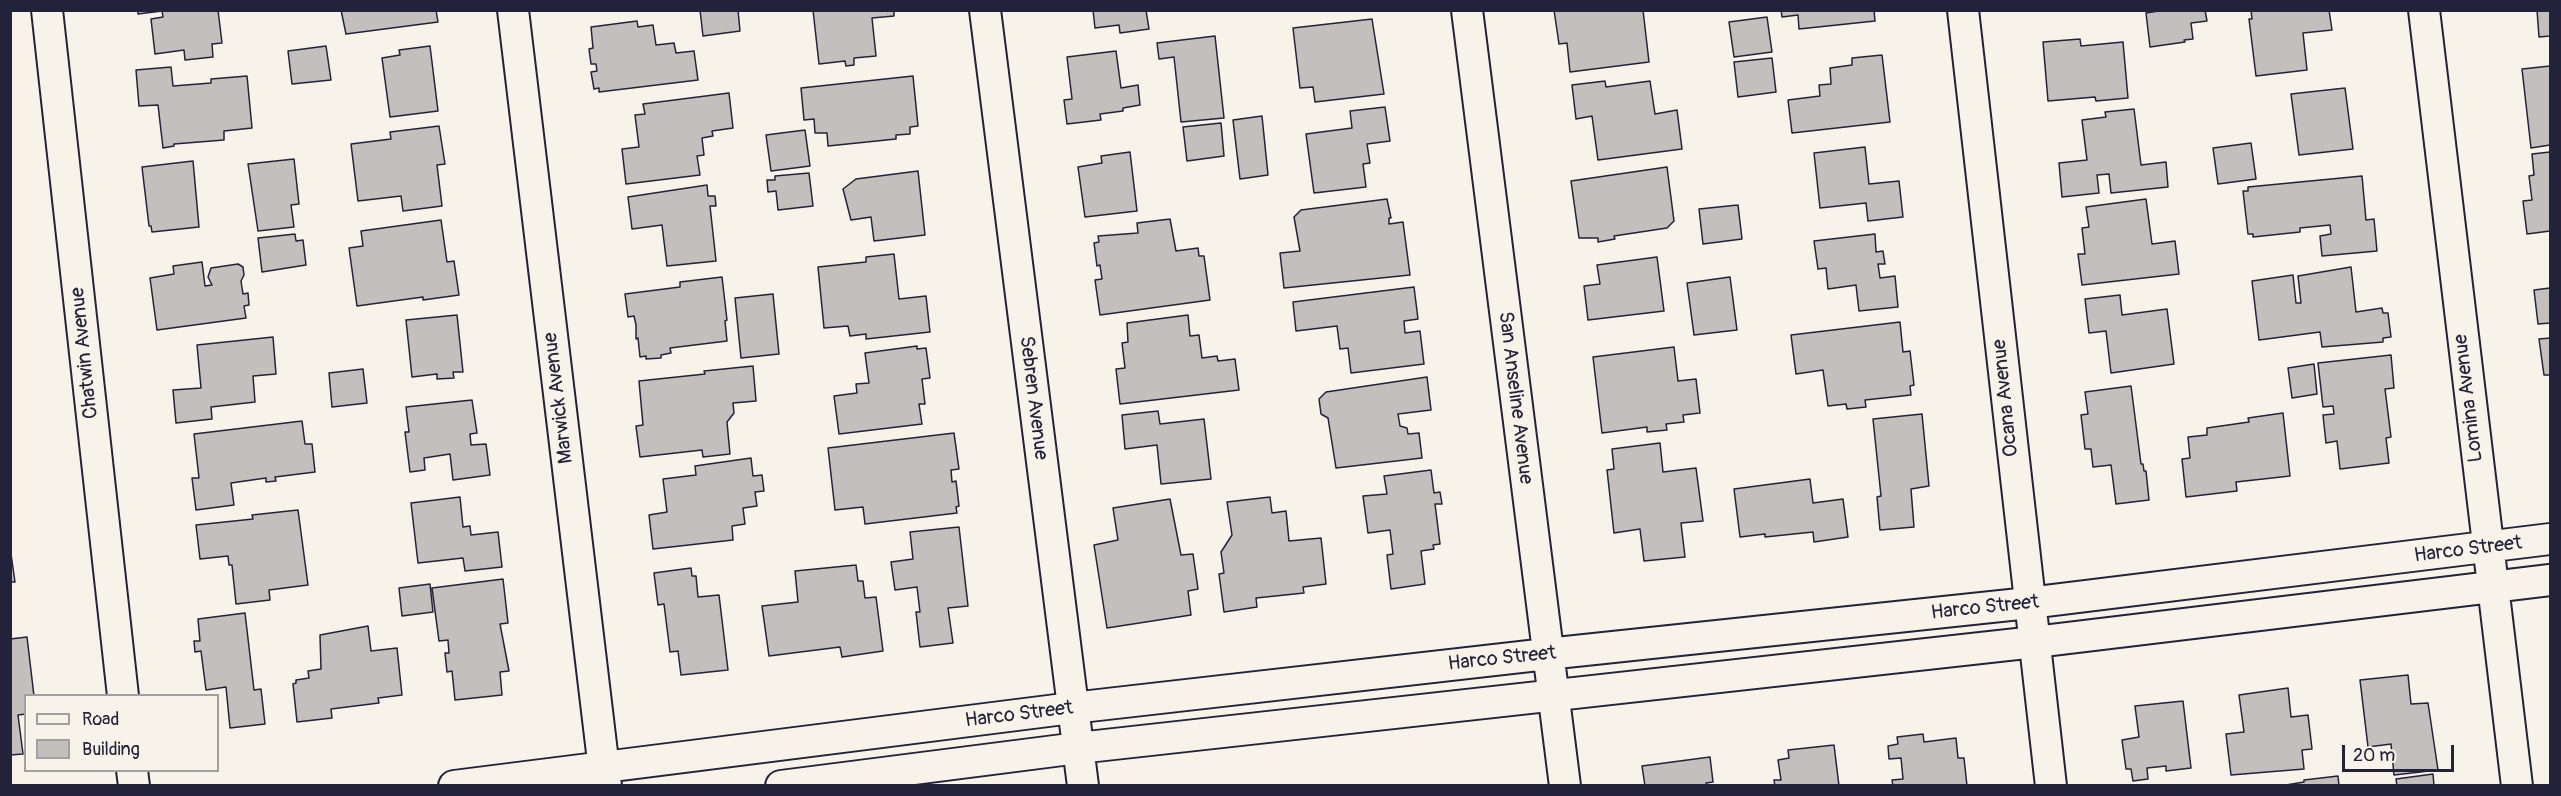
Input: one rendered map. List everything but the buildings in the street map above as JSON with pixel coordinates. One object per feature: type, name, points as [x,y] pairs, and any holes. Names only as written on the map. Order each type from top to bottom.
[{"type":"street","name":"Chatwin Avenue","points":[[47,10],[123,694]]},
{"type":"street","name":"Marwick Avenue","points":[[513,10],[604,776]]},
{"type":"street","name":"Sebren Avenue","points":[[985,10],[1071,708],[1083,786]]},
{"type":"street","name":"San Anseline Avenue","points":[[1467,10],[1565,786]]},
{"type":"street","name":"Ocana Avenue","points":[[1963,10],[2051,786]]},
{"type":"street","name":"Lomina Avenue","points":[[2424,10],[2517,786]]},
{"type":"street","name":"Harco Street","points":[[454,786],[604,776],[1071,708],[1547,654],[2029,603],[2550,540]]},
{"type":"street","name":"Harco Street","points":[[781,786],[1078,748],[2035,642],[2550,580]]}]
